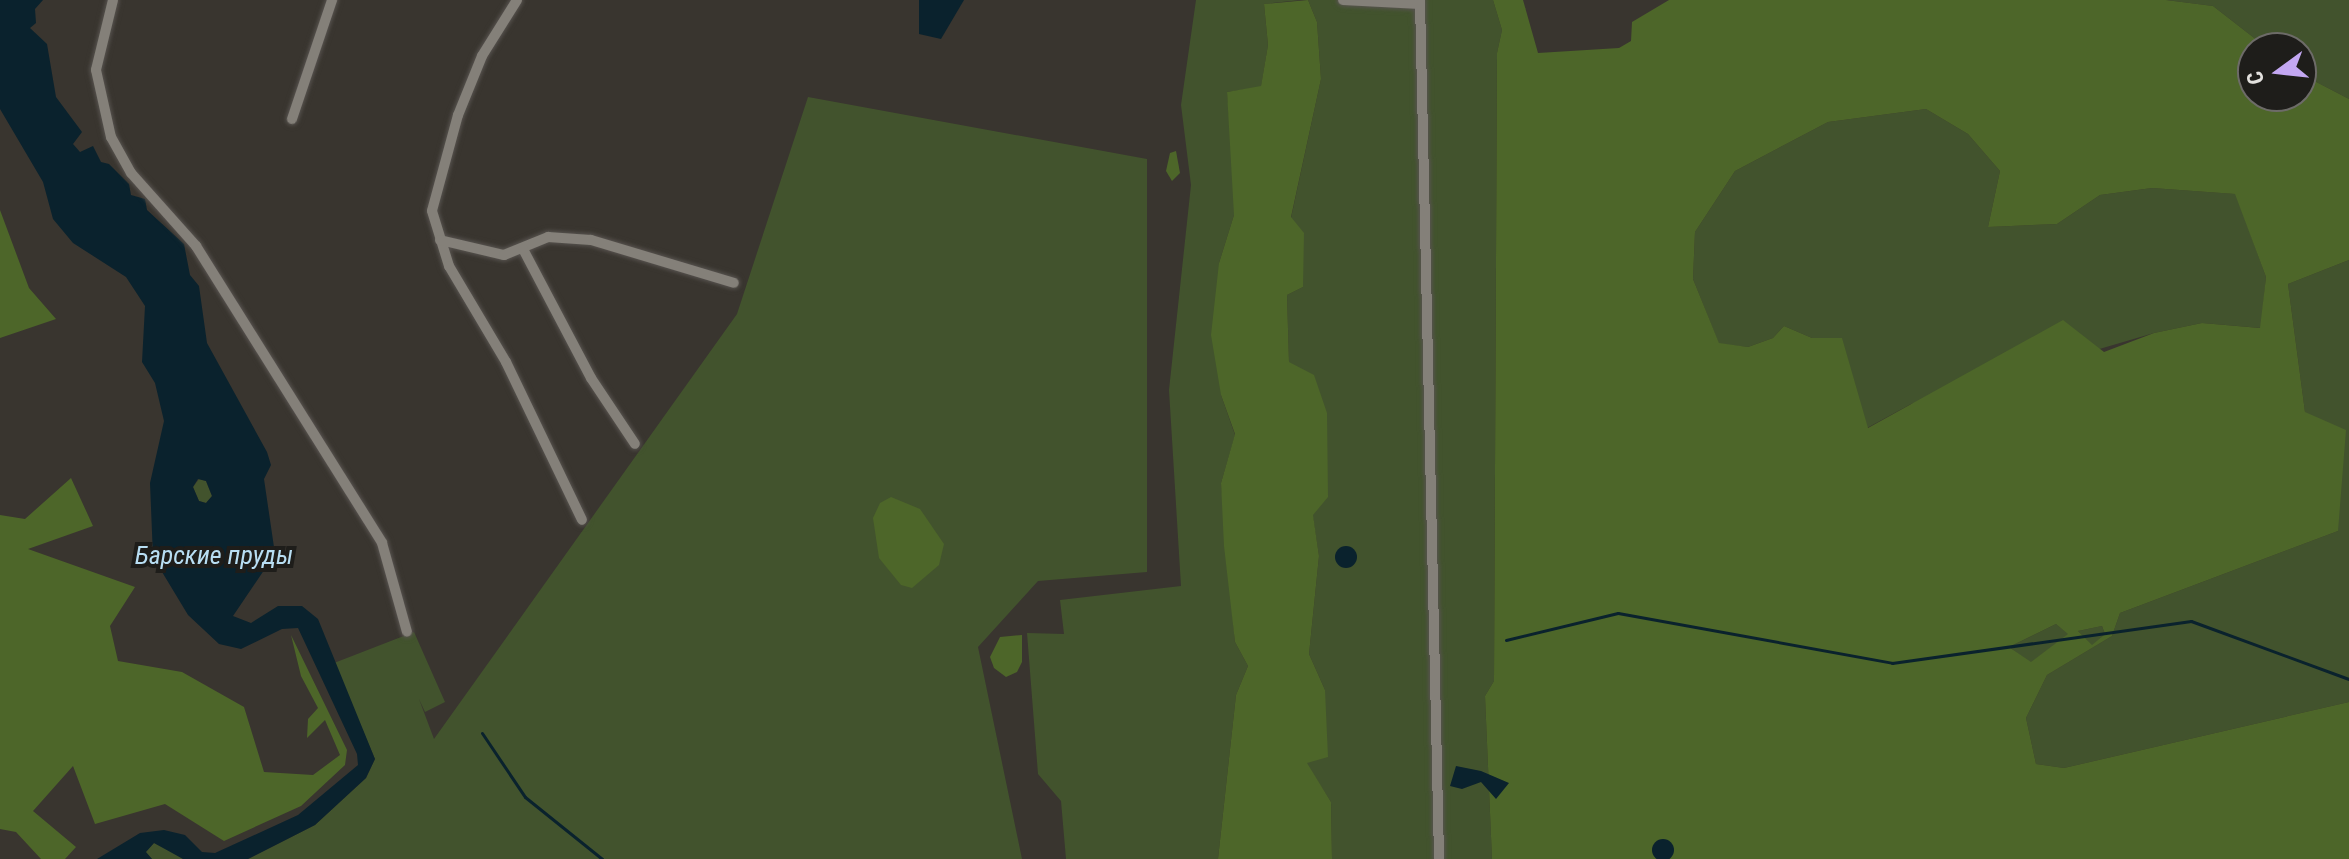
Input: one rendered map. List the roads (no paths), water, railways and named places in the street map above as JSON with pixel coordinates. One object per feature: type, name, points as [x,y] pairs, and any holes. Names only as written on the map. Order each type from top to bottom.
[{"type":"street","points":[[113,0],[96,70],[111,137],[131,173],[196,246],[382,543],[407,632]]},
{"type":"street","points":[[292,119],[332,0]]},
{"type":"street","points":[[517,0],[482,56],[458,115],[432,211],[440,240],[570,486],[582,520]]},
{"type":"street","points":[[1343,0],[1420,2],[1439,859]]},
{"type":"street","points":[[440,240],[504,255],[548,237],[591,240],[734,283]]},
{"type":"street","points":[[523,249],[591,378],[635,444]]},
{"type":"water","name":"Барские пруды","points":[[0,0],[43,0],[35,9],[36,23],[30,28],[47,44],[56,97],[82,132],[73,144],[80,152],[93,146],[101,162],[109,164],[129,184],[131,195],[145,199],[147,210],[184,244],[190,275],[199,286],[207,343],[267,452],[271,465],[264,479],[275,554],[233,616],[251,623],[278,606],[302,606],[318,619],[375,759],[366,778],[315,825],[248,859],[183,859],[154,843],[146,852],[152,859],[97,859],[140,833],[164,830],[185,835],[202,852],[215,853],[298,815],[358,765],[357,754],[298,628],[282,629],[241,649],[219,644],[188,615],[153,557],[150,483],[164,421],[155,383],[142,362],[145,306],[126,277],[73,243],[53,219],[43,182],[0,109]],"holes":[[[198,479],[206,481],[212,496],[206,503],[199,501],[193,487]]]},
{"type":"water","points":[[919,0],[964,0],[941,39],[919,34]]},
{"type":"water","points":[[1346,546],[1354,549],[1357,557],[1354,565],[1346,568],[1338,565],[1335,557],[1338,549]]},
{"type":"water","points":[[1456,766],[1481,771],[1509,783],[1496,799],[1481,782],[1462,789],[1450,786]]},
{"type":"water","points":[[1663,839],[1674,850],[1663,861],[1652,850]]},
{"type":"waterway","points":[[1506,640],[1618,613],[1892,663],[2191,621],[2349,679]]},
{"type":"waterway","points":[[482,733],[525,797],[602,859]]}]
